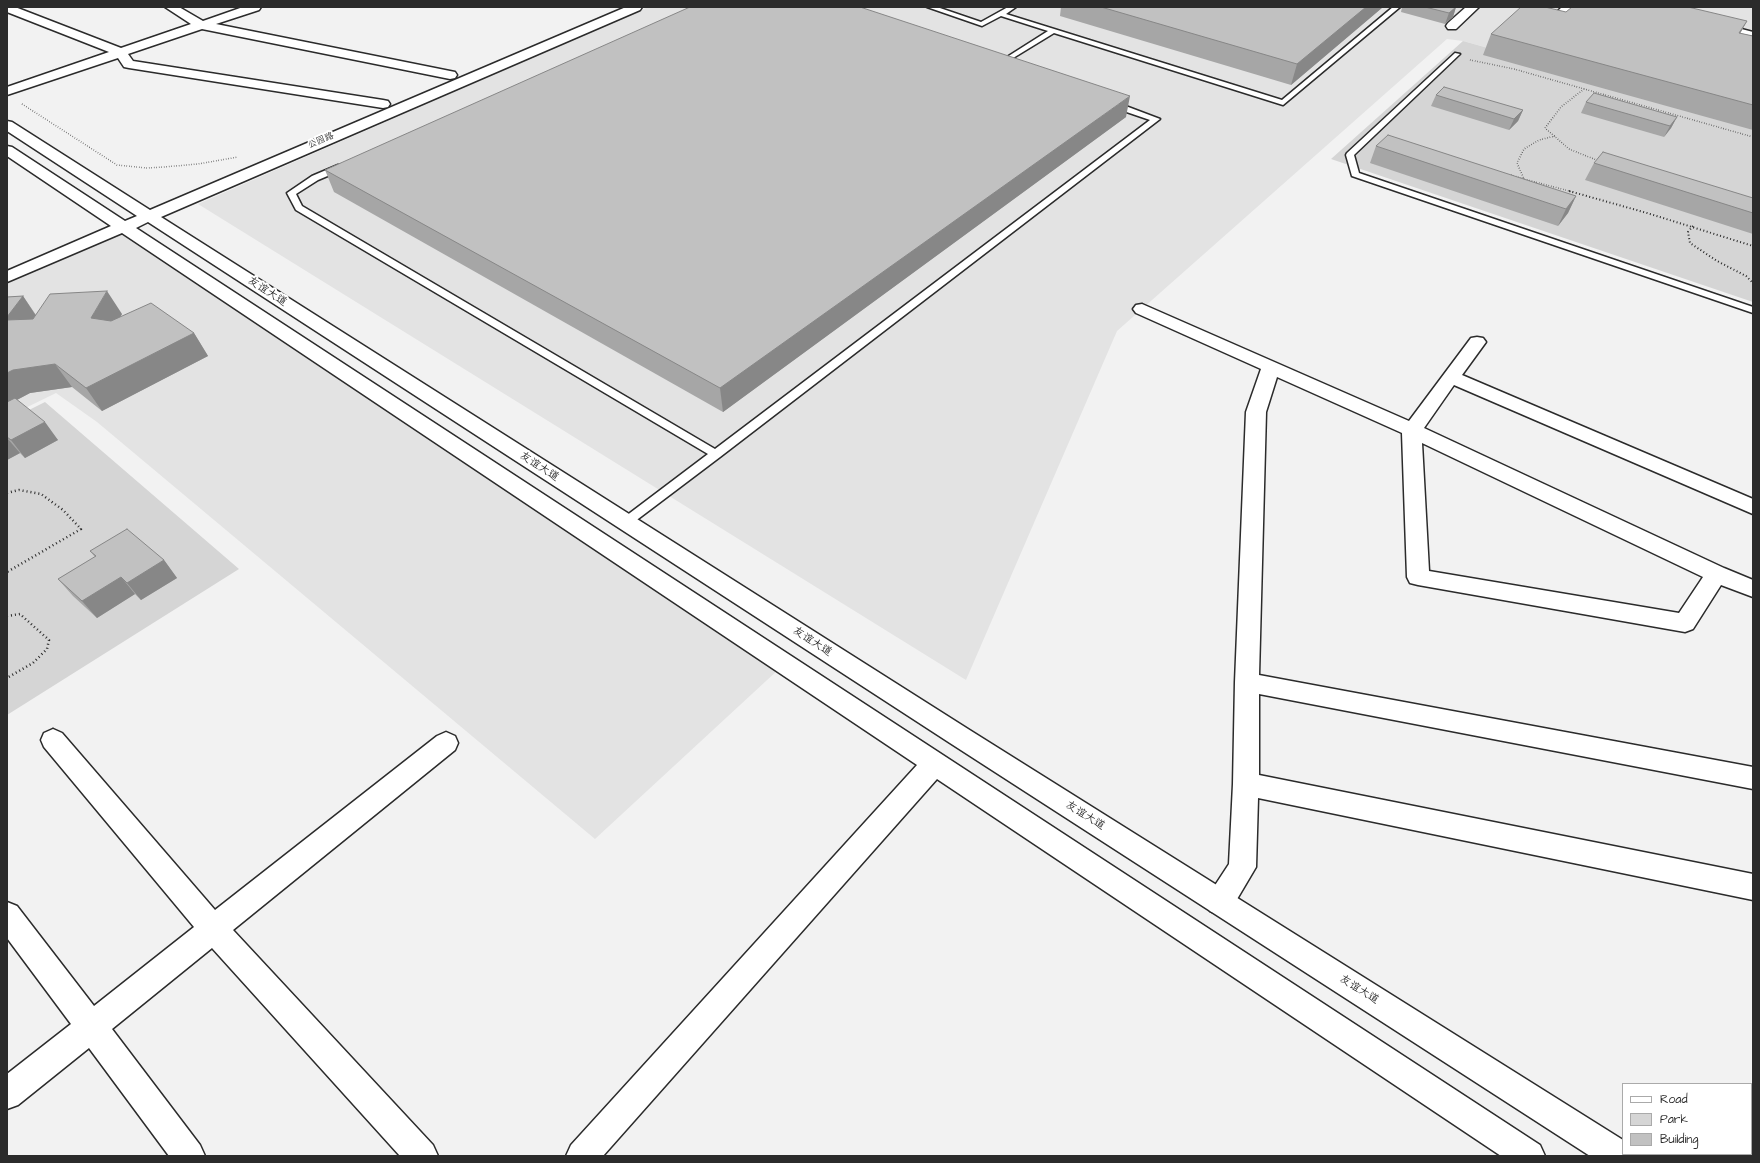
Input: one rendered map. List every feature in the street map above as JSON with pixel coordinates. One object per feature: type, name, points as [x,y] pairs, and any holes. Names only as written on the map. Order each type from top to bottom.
[{"type":"street","points":[[171,7],[201,25],[450,75]]},
{"type":"street","points":[[7,91],[255,7]]},
{"type":"street","points":[[144,212],[383,104],[610,7]]},
{"type":"street","name":"公园路","points":[[7,276],[144,212],[636,7]]},
{"type":"street","points":[[1452,26],[1473,7]]},
{"type":"street","points":[[1549,26],[1569,7]]},
{"type":"street","points":[[7,8],[120,52],[129,64],[383,104]]},
{"type":"street","points":[[1661,13],[1680,12],[1753,36]]},
{"type":"street","name":"友谊大道","points":[[7,124],[626,522],[1619,1156]]},
{"type":"street","points":[[7,150],[1529,1156]]},
{"type":"street","points":[[7,267],[118,224]]},
{"type":"street","points":[[1142,309],[1412,430],[1716,574],[1753,589]]},
{"type":"street","points":[[1477,342],[1412,430],[1418,577],[1685,623],[1716,574]]},
{"type":"street","points":[[1220,902],[1242,867],[1246,784],[1247,682],[1256,412],[1271,367]]},
{"type":"street","points":[[1451,377],[1753,507]]},
{"type":"street","points":[[1247,682],[1753,778]]},
{"type":"street","points":[[53,740],[213,929],[422,1156]]},
{"type":"street","points":[[7,1094],[446,743]]},
{"type":"street","points":[[582,1156],[934,764]]},
{"type":"street","points":[[1246,784],[1753,887]]},
{"type":"street","points":[[7,915],[189,1156]]},
{"type":"lane","points":[[930,7],[982,24],[1013,7]]},
{"type":"lane","points":[[1000,14],[1283,103],[1396,7]]},
{"type":"lane","points":[[1011,70],[993,64],[1053,31]]},
{"type":"lane","points":[[1457,54],[1350,155],[1356,174],[1753,310]]},
{"type":"lane","points":[[626,522],[1156,118],[1106,102]]},
{"type":"lane","points":[[351,162],[315,178],[291,193],[299,208],[716,454]]},
{"type":"path","points":[[1468,60],[1475,60],[1514,69],[1753,137]]},
{"type":"path","points":[[1584,89],[1561,107],[1545,128],[1569,149],[1601,162]]},
{"type":"path","points":[[1524,179],[1517,163],[1524,149],[1539,140],[1555,136]]},
{"type":"path","points":[[1505,173],[1693,226],[1753,246]]},
{"type":"path","points":[[1693,226],[1688,232],[1690,243],[1718,261],[1746,276],[1753,283]]},
{"type":"path","points":[[7,493],[19,490],[41,494],[63,510],[81,529],[7,572]]},
{"type":"path","points":[[7,616],[20,614],[49,640],[47,649],[33,663],[7,678]]},
{"type":"shaded area","points":[[648,7],[1753,7],[1753,122],[1463,41],[1447,39],[1117,331],[966,680],[198,204]]},
{"type":"shaded area","points":[[117,230],[779,669],[595,839],[97,422],[56,393],[7,417],[7,279]]},
{"type":"green space","points":[[1463,41],[1753,122],[1753,302],[1331,159]]},
{"type":"green space","points":[[45,402],[239,569],[7,715],[7,421]]},
{"type":"building","points":[[690,7],[860,7],[1130,96],[720,388],[325,170]]},
{"type":"building","points":[[1101,7],[1366,7],[1297,64]]},
{"type":"building","points":[[1425,7],[1456,7],[1449,13]]},
{"type":"building","points":[[1521,7],[1545,7],[1566,12],[1572,7],[1688,7],[1747,21],[1739,33],[1753,36],[1753,105],[1491,34]]},
{"type":"building","points":[[1444,87],[1523,110],[1514,119],[1436,95]]},
{"type":"building","points":[[1594,93],[1677,117],[1670,126],[1586,102]]},
{"type":"building","points":[[1388,135],[1576,196],[1566,209],[1376,146]]},
{"type":"building","points":[[1603,152],[1753,198],[1753,213],[1594,163]]},
{"type":"building","points":[[107,291],[91,318],[111,321],[151,303],[194,333],[86,388],[55,364],[13,370],[7,373],[7,320],[33,319],[50,294]]},
{"type":"building","points":[[23,296],[7,317],[7,297]]},
{"type":"building","points":[[15,398],[45,422],[11,440],[7,437],[7,402]]},
{"type":"building","points":[[127,529],[164,560],[127,583],[121,577],[82,601],[58,579],[96,556],[90,551]]}]
